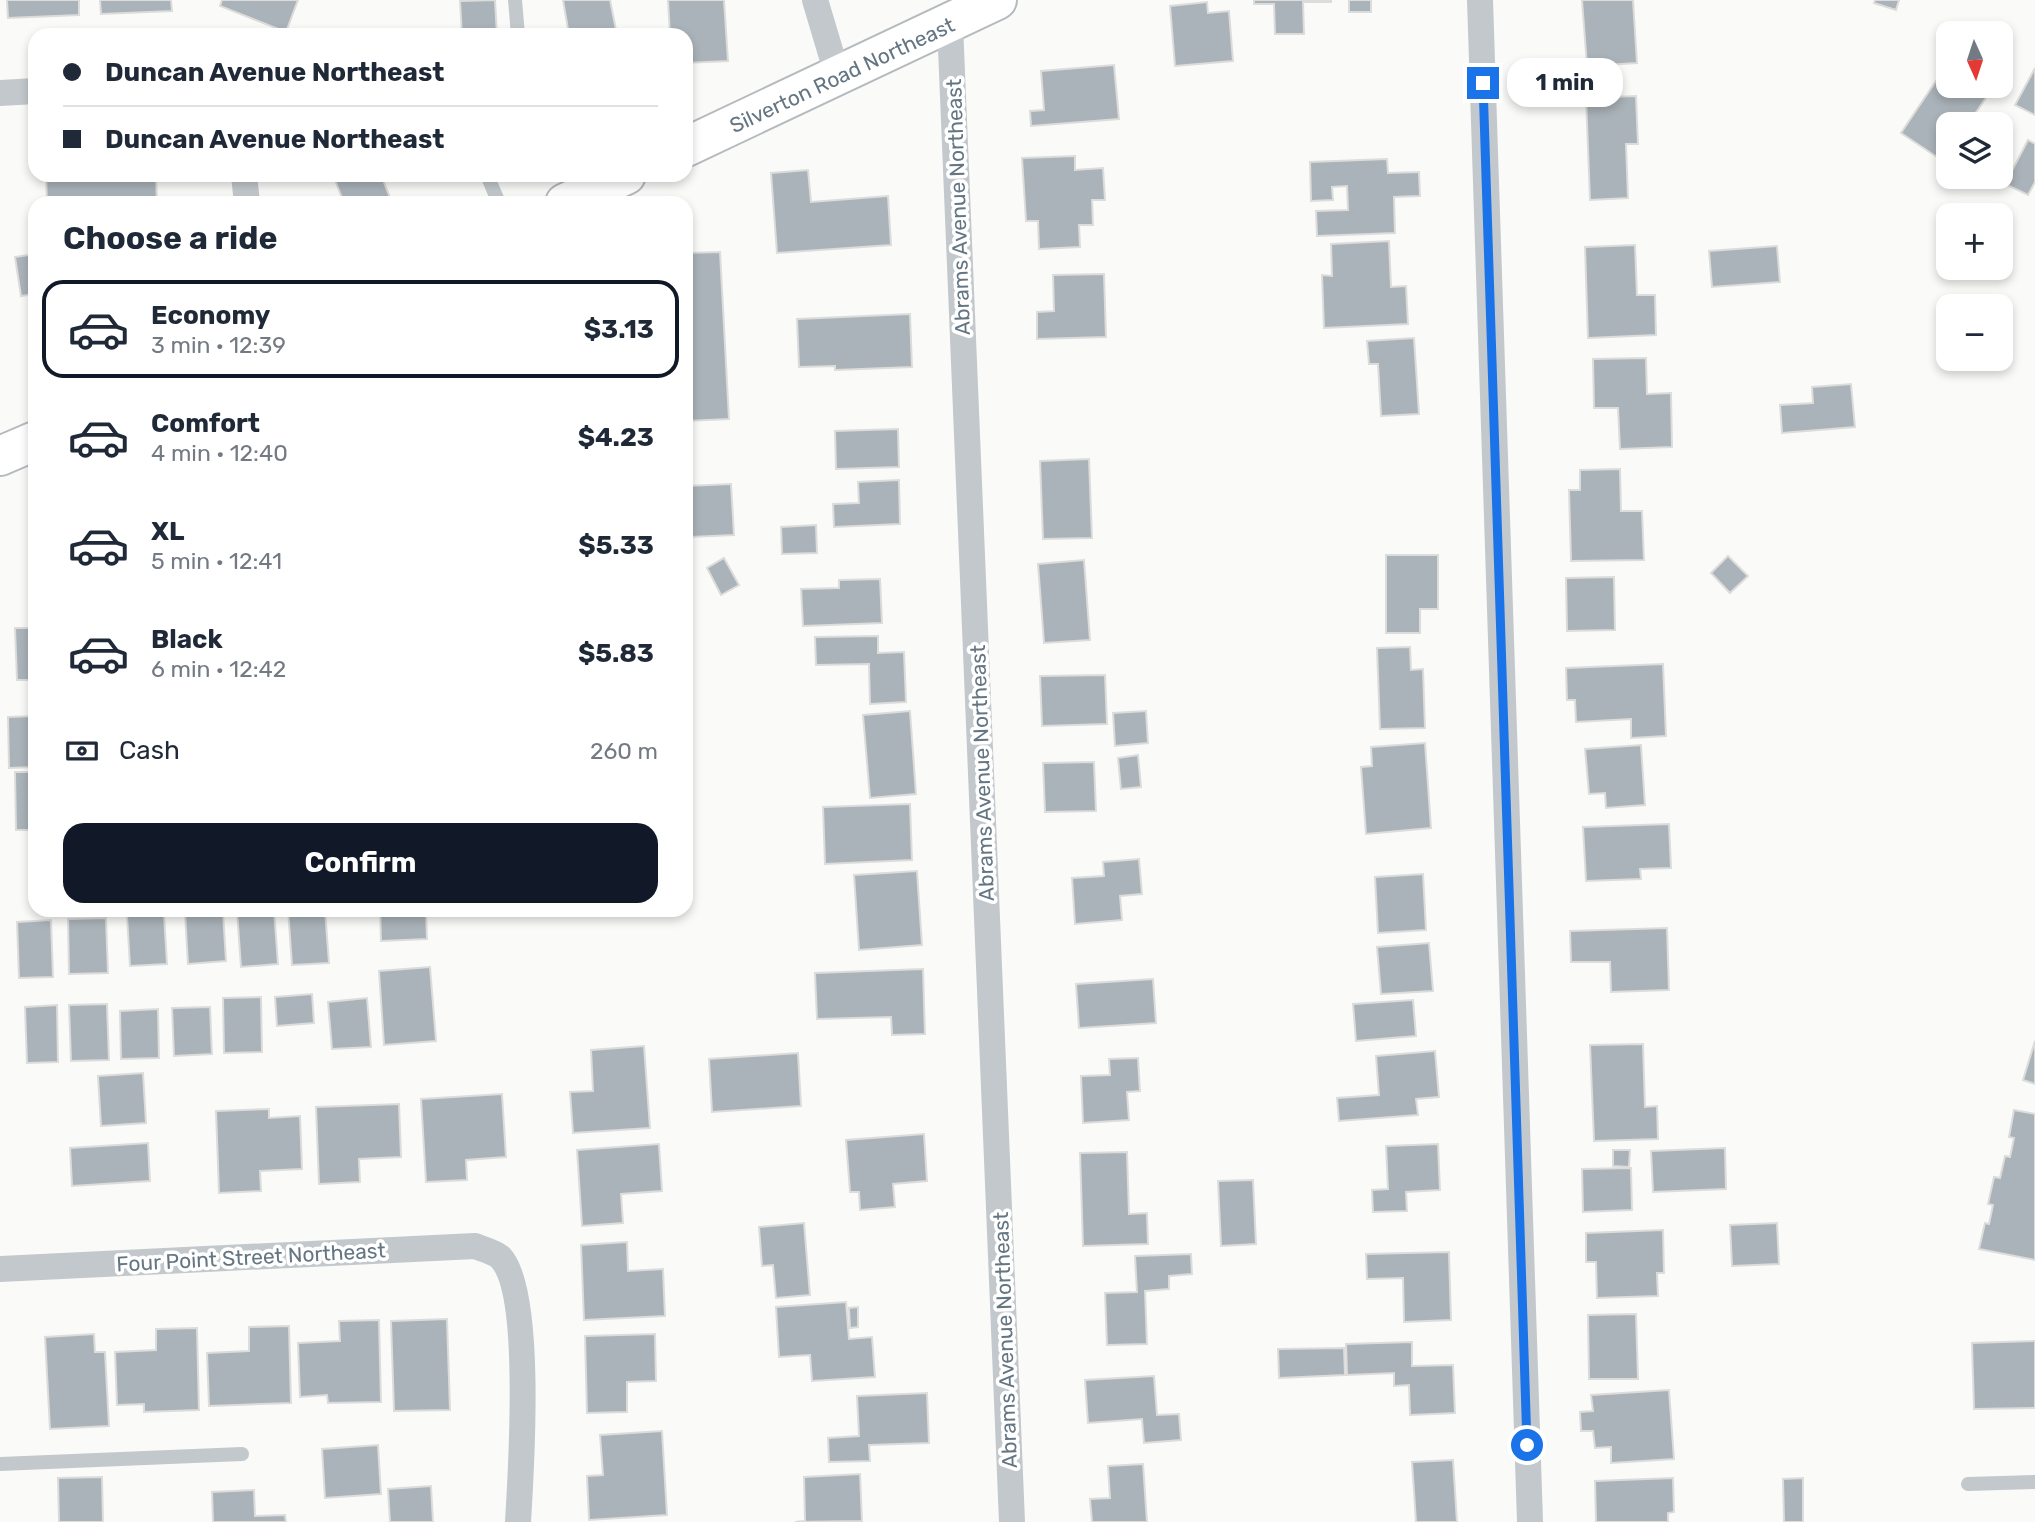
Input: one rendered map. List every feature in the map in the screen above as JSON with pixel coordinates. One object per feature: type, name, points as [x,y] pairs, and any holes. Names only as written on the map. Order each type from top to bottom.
[{"type":"main road","name":"Silverton Road Northeast","points":[[693,144],[838,78],[997,0]]},
{"type":"main road","points":[[582,196],[611,182]]},
{"type":"main road","points":[[0,456],[28,444]]},
{"type":"street","points":[[816,0],[838,78]]},
{"type":"street","points":[[1480,0],[1530,1522]]},
{"type":"street","name":"Abrams Avenue Northeast","points":[[950,24],[1012,1522]]},
{"type":"street","points":[[0,93],[28,92]]},
{"type":"street","name":"Four Point Street Northeast","points":[[0,1269],[475,1246],[499,1256],[516,1288],[522,1390],[518,1522]]},
{"type":"lane","points":[[515,0],[517,28]]},
{"type":"lane","points":[[0,1464],[242,1454]]},
{"type":"lane","points":[[1968,1484],[2035,1482]]},
{"type":"building","points":[[7,0],[79,0],[79,15],[8,18]]},
{"type":"building","points":[[100,0],[171,0],[172,11],[101,14]]},
{"type":"building","points":[[222,0],[298,0],[288,28],[276,28],[220,6]]},
{"type":"building","points":[[495,0],[497,28],[462,28],[460,1]]},
{"type":"building","points":[[563,0],[610,0],[616,28],[568,28]]},
{"type":"building","points":[[668,0],[724,0],[728,61],[693,63],[693,28],[670,28]]},
{"type":"building","points":[[1254,0],[1331,2],[1303,2],[1304,34],[1275,34],[1274,4],[1254,4]]},
{"type":"building","points":[[1349,0],[1371,0],[1371,12],[1349,12]]},
{"type":"building","points":[[1582,0],[1633,0],[1637,63],[1587,66]]},
{"type":"building","points":[[1875,0],[1899,0],[1896,10],[1874,3]]},
{"type":"building","points":[[1207,2],[1208,13],[1229,11],[1233,61],[1175,66],[1170,6]]},
{"type":"building","points":[[1114,65],[1119,119],[1031,126],[1030,111],[1044,110],[1041,71]]},
{"type":"building","points":[[2035,68],[2035,115],[2015,105]]},
{"type":"building","points":[[1936,81],[1936,98],[1986,98],[1976,112],[1936,112],[1936,156],[1901,133]]},
{"type":"building","points":[[1636,96],[1638,144],[1626,144],[1628,198],[1590,200],[1586,98]]},
{"type":"building","points":[[2028,140],[2035,144],[2035,182],[2028,195],[2013,188],[2013,169]]},
{"type":"building","points":[[1075,156],[1075,170],[1103,168],[1105,200],[1092,200],[1093,225],[1079,225],[1080,247],[1039,249],[1038,221],[1026,221],[1022,158]]},
{"type":"building","points":[[1387,159],[1388,173],[1419,172],[1420,196],[1394,197],[1395,233],[1317,236],[1316,211],[1348,210],[1347,186],[1332,187],[1333,200],[1311,201],[1310,162]]},
{"type":"building","points":[[808,170],[811,202],[888,196],[891,245],[777,253],[771,173]]},
{"type":"building","points":[[46,182],[156,182],[157,196],[47,196]]},
{"type":"building","points":[[336,182],[384,182],[389,196],[341,196]]},
{"type":"building","points":[[1389,241],[1391,287],[1406,286],[1408,324],[1324,328],[1322,275],[1332,276],[1331,244]]},
{"type":"building","points":[[1635,245],[1637,295],[1655,295],[1656,335],[1588,338],[1585,247]]},
{"type":"building","points":[[1777,246],[1780,282],[1712,287],[1709,251]]},
{"type":"building","points":[[720,252],[729,419],[693,421],[693,253]]},
{"type":"building","points":[[28,255],[28,295],[21,296],[15,257]]},
{"type":"building","points":[[1104,274],[1106,337],[1037,339],[1037,312],[1054,311],[1053,275]]},
{"type":"building","points":[[910,314],[912,367],[835,370],[835,366],[799,367],[797,319]]},
{"type":"building","points":[[1414,338],[1419,414],[1381,416],[1378,364],[1369,364],[1367,341]]},
{"type":"building","points":[[1646,358],[1647,394],[1671,393],[1672,447],[1620,449],[1618,408],[1594,408],[1593,359]]},
{"type":"building","points":[[1851,384],[1855,427],[1782,433],[1780,405],[1813,403],[1812,387]]},
{"type":"building","points":[[898,429],[899,467],[836,469],[835,431]]},
{"type":"building","points":[[1089,459],[1092,538],[1043,539],[1040,461]]},
{"type":"building","points":[[1620,469],[1621,511],[1642,511],[1644,560],[1571,561],[1569,490],[1580,490],[1580,470]]},
{"type":"building","points":[[899,480],[900,524],[834,527],[833,504],[859,503],[858,482]]},
{"type":"building","points":[[731,484],[734,535],[693,537],[693,486]]},
{"type":"building","points":[[816,525],[817,553],[782,554],[781,527]]},
{"type":"building","points":[[1386,555],[1438,555],[1438,609],[1420,609],[1420,633],[1386,633]]},
{"type":"building","points":[[1728,556],[1748,576],[1730,593],[1711,573]]},
{"type":"building","points":[[724,558],[739,585],[721,595],[707,568]]},
{"type":"building","points":[[1084,560],[1090,640],[1044,643],[1038,564]]},
{"type":"building","points":[[1614,577],[1615,630],[1567,631],[1566,578]]},
{"type":"building","points":[[880,579],[882,623],[803,626],[801,589],[839,588],[839,580]]},
{"type":"building","points":[[15,628],[28,628],[28,680],[17,680]]},
{"type":"building","points":[[878,636],[878,653],[904,652],[906,702],[870,704],[869,664],[816,665],[815,637]]},
{"type":"building","points":[[1410,647],[1411,670],[1423,669],[1425,728],[1380,729],[1377,648]]},
{"type":"building","points":[[1663,664],[1666,736],[1631,738],[1631,719],[1576,722],[1575,700],[1567,700],[1566,668]]},
{"type":"building","points":[[1105,675],[1107,724],[1042,726],[1040,676]]},
{"type":"building","points":[[910,711],[916,794],[870,798],[863,715]]},
{"type":"building","points":[[1146,711],[1148,743],[1115,746],[1113,713]]},
{"type":"building","points":[[28,716],[28,767],[9,768],[8,717]]},
{"type":"building","points":[[1425,743],[1431,828],[1366,834],[1361,767],[1372,766],[1371,747]]},
{"type":"building","points":[[1641,745],[1645,805],[1606,808],[1605,793],[1589,794],[1585,749]]},
{"type":"building","points":[[1138,755],[1141,787],[1121,789],[1118,758]]},
{"type":"building","points":[[1094,762],[1096,811],[1045,812],[1043,763]]},
{"type":"building","points":[[15,772],[28,772],[28,830],[16,830]]},
{"type":"building","points":[[910,804],[912,860],[825,864],[823,807]]},
{"type":"building","points":[[1669,824],[1671,868],[1640,869],[1641,879],[1586,881],[1583,827]]},
{"type":"building","points":[[1139,859],[1142,894],[1120,896],[1122,920],[1075,924],[1072,878],[1104,876],[1103,862]]},
{"type":"building","points":[[917,871],[922,945],[859,950],[854,875]]},
{"type":"building","points":[[1423,874],[1426,930],[1378,933],[1375,877]]},
{"type":"building","points":[[127,917],[164,917],[167,964],[130,966]]},
{"type":"building","points":[[185,917],[223,917],[226,961],[188,964]]},
{"type":"building","points":[[237,917],[275,917],[278,964],[241,967]]},
{"type":"building","points":[[289,917],[326,917],[329,963],[292,965]]},
{"type":"building","points":[[380,917],[426,917],[427,939],[381,941]]},
{"type":"building","points":[[106,918],[108,973],[69,974],[68,919]]},
{"type":"building","points":[[51,920],[53,977],[19,978],[17,922]]},
{"type":"building","points":[[1667,928],[1669,990],[1611,992],[1610,962],[1571,962],[1570,931]]},
{"type":"building","points":[[1429,943],[1433,991],[1381,994],[1377,947]]},
{"type":"building","points":[[430,967],[436,1041],[384,1045],[379,971]]},
{"type":"building","points":[[923,969],[925,1034],[892,1035],[891,1017],[817,1019],[815,973]]},
{"type":"building","points":[[1153,979],[1156,1023],[1079,1028],[1076,984]]},
{"type":"building","points":[[312,994],[314,1023],[277,1026],[275,997]]},
{"type":"building","points":[[261,997],[262,1052],[224,1053],[223,998]]},
{"type":"building","points":[[367,998],[371,1047],[332,1049],[328,1002]]},
{"type":"building","points":[[1413,1000],[1416,1036],[1356,1041],[1353,1004]]},
{"type":"building","points":[[107,1004],[109,1060],[71,1061],[69,1005]]},
{"type":"building","points":[[57,1005],[58,1062],[27,1063],[25,1007]]},
{"type":"building","points":[[210,1007],[212,1054],[174,1056],[172,1008]]},
{"type":"building","points":[[158,1009],[159,1058],[121,1059],[120,1011]]},
{"type":"building","points":[[2035,1041],[2035,1084],[2023,1080]]},
{"type":"building","points":[[1643,1044],[1645,1107],[1657,1106],[1658,1139],[1594,1141],[1590,1045]]},
{"type":"building","points":[[644,1046],[650,1128],[573,1133],[570,1092],[593,1091],[591,1050]]},
{"type":"building","points":[[1435,1051],[1439,1097],[1416,1099],[1418,1115],[1339,1121],[1337,1098],[1379,1095],[1376,1056]]},
{"type":"building","points":[[798,1053],[801,1106],[712,1112],[709,1059]]},
{"type":"building","points":[[1138,1058],[1140,1091],[1127,1092],[1129,1120],[1083,1123],[1081,1076],[1110,1075],[1109,1059]]},
{"type":"building","points":[[143,1073],[146,1123],[101,1126],[98,1076]]},
{"type":"building","points":[[502,1094],[506,1157],[466,1160],[467,1180],[426,1182],[421,1099]]},
{"type":"building","points":[[399,1104],[401,1157],[359,1159],[360,1182],[319,1184],[316,1107]]},
{"type":"building","points":[[269,1109],[269,1118],[300,1116],[302,1169],[260,1171],[261,1191],[219,1193],[216,1111]]},
{"type":"building","points":[[2014,1110],[2035,1114],[2035,1260],[1979,1249],[1985,1223],[1989,1224],[1993,1205],[1988,1204],[1994,1177],[2000,1178],[2005,1156],[2010,1157],[2014,1138],[2009,1137]]},
{"type":"building","points":[[924,1134],[927,1181],[893,1184],[895,1207],[860,1210],[859,1192],[850,1192],[846,1140]]},
{"type":"building","points":[[148,1143],[150,1181],[72,1186],[70,1148]]},
{"type":"building","points":[[659,1144],[662,1191],[621,1194],[623,1223],[582,1226],[577,1150]]},
{"type":"building","points":[[1438,1144],[1440,1190],[1406,1192],[1407,1211],[1373,1212],[1372,1190],[1388,1189],[1386,1146]]},
{"type":"building","points":[[1725,1148],[1726,1189],[1653,1192],[1651,1151]]},
{"type":"building","points":[[1613,1150],[1630,1150],[1629,1167],[1613,1166]]},
{"type":"building","points":[[1127,1152],[1129,1214],[1147,1213],[1148,1244],[1083,1246],[1080,1153]]},
{"type":"building","points":[[1631,1168],[1632,1210],[1583,1212],[1582,1169]]},
{"type":"building","points":[[1253,1180],[1256,1244],[1221,1246],[1218,1181]]},
{"type":"building","points":[[804,1223],[810,1295],[776,1298],[773,1265],[762,1266],[759,1227]]},
{"type":"building","points":[[1777,1223],[1779,1264],[1732,1266],[1730,1225]]},
{"type":"building","points":[[1663,1230],[1664,1273],[1657,1273],[1658,1296],[1597,1298],[1596,1262],[1586,1262],[1586,1233]]},
{"type":"building","points":[[627,1242],[628,1271],[663,1269],[665,1316],[584,1320],[581,1245]]},
{"type":"building","points":[[1449,1252],[1451,1320],[1404,1322],[1403,1278],[1367,1279],[1366,1254]]},
{"type":"building","points":[[1191,1254],[1192,1274],[1169,1276],[1169,1289],[1145,1291],[1147,1344],[1107,1345],[1105,1293],[1137,1292],[1135,1256]]},
{"type":"building","points":[[846,1302],[849,1339],[872,1337],[875,1377],[812,1381],[810,1355],[779,1357],[776,1307]]},
{"type":"building","points":[[858,1307],[858,1327],[850,1328],[849,1308]]},
{"type":"building","points":[[1636,1314],[1638,1379],[1589,1379],[1588,1315]]},
{"type":"building","points":[[447,1319],[450,1410],[394,1411],[391,1321]]},
{"type":"building","points":[[379,1320],[381,1402],[328,1403],[327,1395],[300,1397],[298,1343],[340,1341],[339,1321]]},
{"type":"building","points":[[289,1326],[291,1403],[209,1406],[207,1353],[249,1351],[249,1327]]},
{"type":"building","points":[[197,1328],[199,1410],[144,1412],[144,1404],[117,1405],[115,1352],[156,1350],[156,1329]]},
{"type":"building","points":[[94,1334],[95,1352],[105,1352],[109,1426],[50,1429],[45,1337]]},
{"type":"building","points":[[655,1334],[656,1381],[627,1382],[627,1412],[587,1413],[585,1336]]},
{"type":"building","points":[[2035,1341],[2035,1408],[1974,1409],[1972,1343]]},
{"type":"building","points":[[1412,1342],[1412,1366],[1453,1365],[1455,1413],[1410,1415],[1409,1385],[1394,1386],[1394,1373],[1347,1375],[1346,1344]]},
{"type":"building","points":[[1344,1348],[1345,1375],[1279,1378],[1278,1349]]},
{"type":"building","points":[[1154,1376],[1157,1415],[1179,1414],[1181,1440],[1144,1443],[1142,1419],[1088,1423],[1085,1380]]},
{"type":"building","points":[[1669,1390],[1674,1459],[1611,1463],[1611,1447],[1595,1448],[1593,1431],[1581,1431],[1580,1412],[1593,1411],[1591,1395]]},
{"type":"building","points":[[927,1393],[929,1443],[869,1445],[870,1461],[829,1462],[828,1438],[859,1436],[857,1396]]},
{"type":"building","points":[[662,1431],[667,1515],[589,1520],[587,1476],[603,1475],[600,1435]]},
{"type":"building","points":[[378,1445],[381,1494],[325,1498],[322,1449]]},
{"type":"building","points":[[1453,1460],[1457,1522],[1416,1522],[1412,1462]]},
{"type":"building","points":[[1143,1464],[1147,1522],[1092,1522],[1090,1499],[1110,1498],[1108,1466]]},
{"type":"building","points":[[860,1474],[862,1521],[795,1522],[805,1521],[804,1477]]},
{"type":"building","points":[[102,1477],[103,1522],[59,1522],[58,1478]]},
{"type":"building","points":[[1673,1478],[1674,1512],[1668,1513],[1668,1522],[1596,1522],[1595,1481]]},
{"type":"building","points":[[1803,1478],[1803,1522],[1784,1522],[1783,1479]]},
{"type":"building","points":[[431,1486],[433,1522],[390,1522],[388,1489]]},
{"type":"building","points":[[254,1490],[255,1516],[285,1515],[286,1522],[213,1522],[212,1492]]},
{"type":"route","points":[[1483,83],[1527,1445]]}]
